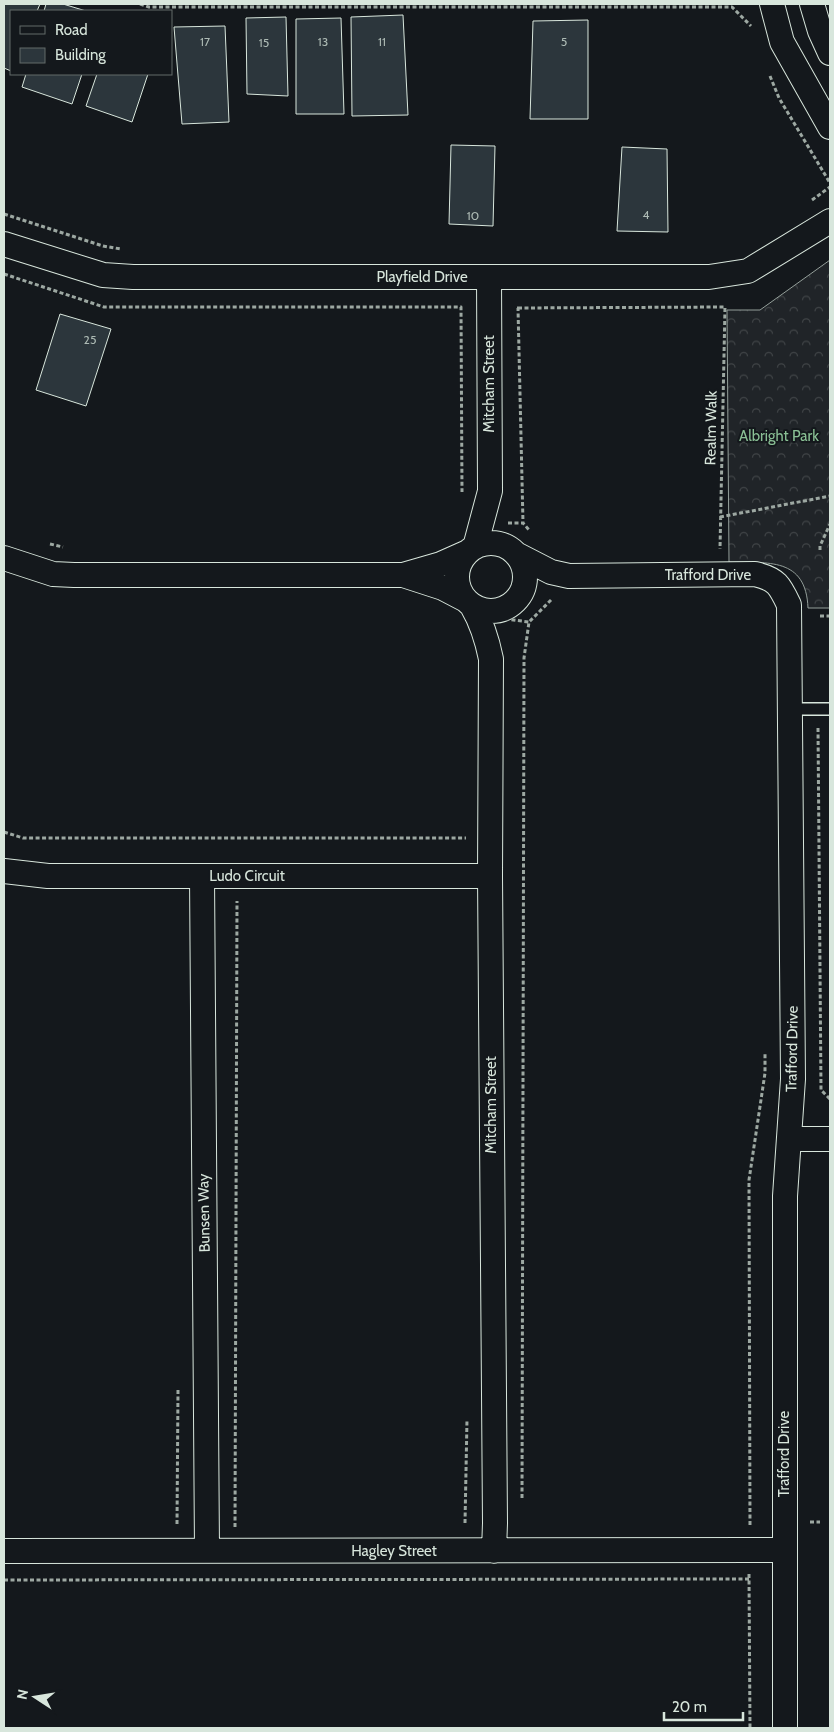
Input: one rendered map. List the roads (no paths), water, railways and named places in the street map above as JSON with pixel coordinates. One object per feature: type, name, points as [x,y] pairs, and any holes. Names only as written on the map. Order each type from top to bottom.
[{"type":"street","points":[[772,4],[782,42],[830,127]]},
{"type":"street","points":[[812,4],[820,31],[830,53]]},
{"type":"street","name":"Playfield Drive","points":[[4,244],[103,276],[710,277],[748,271],[830,221]]},
{"type":"street","name":"Mitcham Street","points":[[489,277],[490,491],[498,527],[513,552]]},
{"type":"street","name":"Mitcham Street","points":[[472,550],[490,491]]},
{"type":"street","points":[[4,558],[53,574],[74,576],[403,575],[441,564],[484,544],[492,543],[551,572],[565,587]]},
{"type":"street","points":[[469,603],[461,593],[457,576],[462,559],[472,550]]},
{"type":"street","points":[[513,552],[524,570],[523,588],[516,599]]},
{"type":"street","name":"Trafford Drive","points":[[565,587],[755,574],[767,577],[783,590],[789,605],[793,1079],[785,1196],[785,1728]]},
{"type":"street","points":[[403,575],[443,588],[489,612],[506,608],[532,589],[565,587]]},
{"type":"street","name":"Mitcham Street","points":[[494,1551],[495,1523],[480,876],[491,659],[494,643],[504,619],[516,599]]},
{"type":"street","name":"Mitcham Street","points":[[469,603],[486,636],[491,659]]},
{"type":"street","name":"Ludo Circuit","points":[[4,871],[48,876],[480,876]]},
{"type":"street","name":"Bunsen Way","points":[[202,876],[207,1550]]},
{"type":"street","points":[[789,1140],[830,1139]]},
{"type":"street","name":"Hagley Street","points":[[4,1551],[785,1550]]},
{"type":"lane","points":[[789,708],[830,709]]},
{"type":"park label","name":"Albright Park","points":[[779,436]]}]
